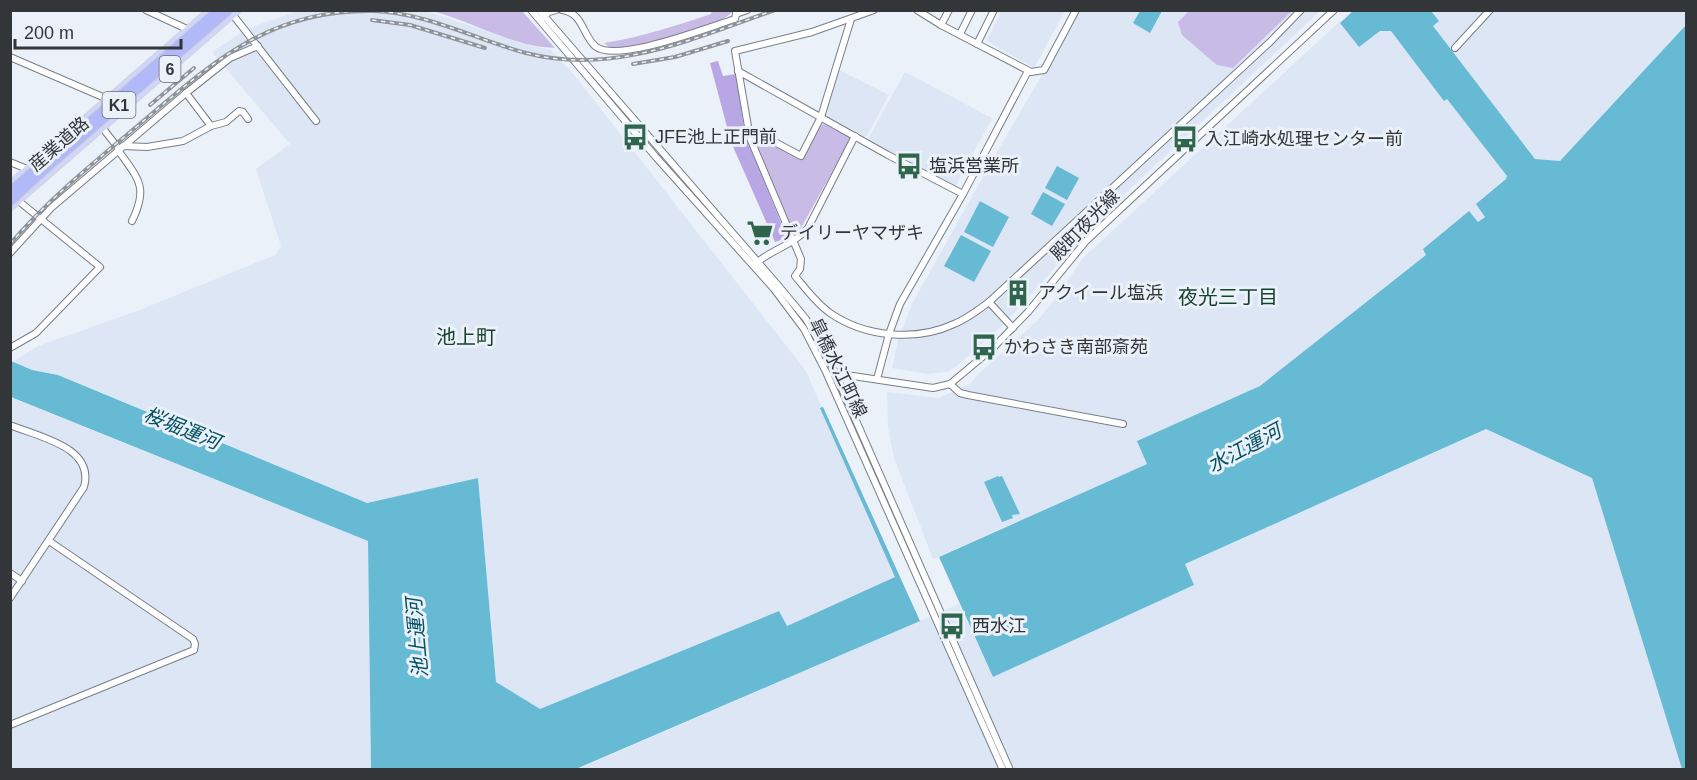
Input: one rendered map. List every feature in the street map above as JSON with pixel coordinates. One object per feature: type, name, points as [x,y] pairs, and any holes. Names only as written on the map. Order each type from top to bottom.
[{"type":"highway","name":"K1","points":[[10,192],[218,10]]},
{"type":"highway","name":"K1","points":[[14,201],[61,155],[233,12]]},
{"type":"main road","name":"産業道路","points":[[10,185],[211,10]]},
{"type":"main road","name":"産業道路","points":[[10,207],[14,201],[102,128],[233,12]]},
{"type":"street","points":[[146,10],[189,30]]},
{"type":"street","name":"皐橋水江町線","points":[[531,10],[541,16],[756,264]]},
{"type":"street","points":[[541,16],[556,10]]},
{"type":"street","points":[[562,10],[573,13],[580,20],[584,33],[596,47],[617,52],[655,44],[735,19],[736,12],[747,10]]},
{"type":"street","points":[[874,10],[812,32],[735,51],[748,131],[795,240],[801,264],[795,276],[829,312],[849,323],[889,334],[922,334],[938,330],[954,324],[989,302],[1301,10]]},
{"type":"street","points":[[917,10],[1028,71],[1044,70],[1076,10]]},
{"type":"street","points":[[941,25],[949,10]]},
{"type":"street","points":[[960,34],[972,10]]},
{"type":"street","points":[[977,44],[994,10]]},
{"type":"street","name":"殿町夜光線","points":[[950,384],[1013,328],[1086,241],[1334,10]]},
{"type":"street","points":[[1455,48],[1490,10]]},
{"type":"street","points":[[233,12],[316,121]]},
{"type":"street","name":"皐橋水江町線","points":[[541,16],[765,274],[804,329],[826,372],[1003,770]]},
{"type":"street","points":[[748,131],[801,156],[821,117],[850,19]]},
{"type":"street","points":[[10,253],[66,195],[120,148],[230,58],[258,46]]},
{"type":"street","points":[[10,57],[125,107]]},
{"type":"street","points":[[738,71],[963,194]]},
{"type":"street","points":[[877,379],[900,304],[963,194],[1028,71]]},
{"type":"street","points":[[186,93],[211,126]]},
{"type":"street","points":[[120,148],[147,147],[183,141],[211,126],[226,122],[239,111],[243,112],[248,119]]},
{"type":"street","points":[[90,115],[120,148],[140,185],[140,200],[132,221]]},
{"type":"street","points":[[756,264],[771,252],[795,240],[808,228],[855,136]]},
{"type":"street","points":[[10,162],[27,169]]},
{"type":"street","points":[[10,192],[14,201],[41,219],[100,267],[36,333],[10,348]]},
{"type":"street","name":"皐橋水江町線","points":[[772,283],[810,325],[822,344],[1010,770]]},
{"type":"street","points":[[989,302],[1013,328]]},
{"type":"street","points":[[826,372],[933,388],[950,384],[960,393],[968,395],[1123,424]]},
{"type":"street","points":[[10,425],[69,449],[79,457],[85,467],[87,479],[84,488],[10,598]]},
{"type":"street","points":[[10,725],[195,650],[194,639],[49,541]]},
{"type":"street","points":[[10,573],[22,581]]},
{"type":"shaded area","points":[[298,11],[426,11],[517,42],[551,50],[575,76],[806,371],[895,577],[786,626],[779,611],[540,709],[496,682],[478,478],[367,503],[59,375],[32,370],[13,362],[38,346],[137,311],[275,255],[281,246],[256,169],[290,144],[212,52],[241,33]]},
{"type":"shaded area","points":[[433,11],[522,11],[555,48],[539,47],[508,39]]},
{"type":"shaded area","points":[[712,11],[733,11],[711,24],[659,41],[614,51],[604,43],[658,31],[711,14]]},
{"type":"shaded area","points":[[1001,11],[1065,11],[1034,68],[987,41]]},
{"type":"shaded area","points":[[1079,11],[1320,11],[1083,233],[1005,323],[957,366],[947,372],[927,374],[892,368],[898,340],[912,304]]},
{"type":"shaded area","points":[[1189,11],[1292,11],[1233,68],[1217,65],[1182,35],[1178,22]]},
{"type":"shaded area","points":[[1431,11],[1686,11],[1686,25],[1560,161],[1535,159],[1433,26]]},
{"type":"shaded area","points":[[1339,22],[1359,47],[1380,31],[1391,31],[1444,100],[1447,99],[1508,176],[1485,216],[1478,222],[1469,211],[1424,249],[1427,255],[1260,386],[1138,441],[1147,464],[933,559],[894,458],[888,428],[887,392],[939,398],[971,383],[1036,322],[1057,297],[1082,259]]},
{"type":"shaded area","points":[[718,61],[723,76],[736,74],[745,134],[787,238],[775,242],[731,142],[710,63]]},
{"type":"shaded area","points":[[839,70],[889,95],[866,137],[826,116],[825,112]]},
{"type":"shaded area","points":[[905,72],[992,118],[955,187],[868,139]]},
{"type":"shaded area","points":[[824,124],[850,137],[850,140],[801,228],[796,233],[792,232],[752,138],[756,135],[802,159],[820,125]]},
{"type":"shaded area","points":[[10,397],[368,541],[371,769],[11,769]]},
{"type":"shaded area","points":[[1486,429],[1592,478],[1682,769],[576,770],[959,604],[993,677],[1194,585],[1185,564]]},
{"type":"water","points":[[1140,11],[1162,11],[1150,33],[1133,23]]},
{"type":"water","name":"水江運河","points":[[1353,11],[1431,11],[1439,21],[1433,26],[1535,159],[1560,161],[1686,25],[1686,769],[1682,769],[1592,478],[1486,429],[1185,564],[1194,585],[993,677],[939,557],[1147,464],[1137,441],[1260,386],[1426,255],[1423,249],[1469,211],[1478,222],[1485,217],[1476,204],[1507,176],[1447,99],[1444,101],[1391,31],[1380,31],[1359,47],[1340,23]]},
{"type":"water","points":[[1057,166],[1079,178],[1067,200],[1045,188]]},
{"type":"water","points":[[1043,192],[1065,204],[1052,226],[1031,214]]},
{"type":"water","points":[[980,201],[1009,217],[993,247],[964,232]]},
{"type":"water","points":[[961,235],[991,251],[974,282],[944,266]]},
{"type":"water","points":[[11,361],[32,370],[58,375],[367,503],[478,478],[496,682],[540,709],[779,611],[787,626],[895,577],[820,408],[823,407],[920,621],[576,769],[371,769],[368,541],[11,397]]},
{"type":"water","points":[[1002,476],[1020,514],[1012,515],[1013,518],[1002,522],[984,482]]},
{"type":"railway","points":[[10,244],[82,172],[212,65],[239,47],[268,32],[300,20],[334,13],[373,11],[393,13],[432,21],[526,53],[558,59],[590,60],[653,51],[775,10]]},
{"type":"railway","points":[[372,20],[410,25],[485,48]]},
{"type":"railway","points":[[633,64],[675,57],[728,41]]},
{"type":"railway","points":[[150,105],[194,68]]},
{"type":"place","name":"JFE池上正門前","points":[[635,137]]},
{"type":"place","name":"入江崎水処理センター前","points":[[1185,139]]},
{"type":"place","name":"塩浜営業所","points":[[909,166]]},
{"type":"place","name":"デイリーヤマザキ","points":[[760,233]]},
{"type":"place","name":"アクイール塩浜","points":[[1018,293]]},
{"type":"place","name":"かわさき南部斎苑","points":[[984,347]]},
{"type":"place","name":"西水江","points":[[952,626]]},
{"type":"district","name":"夜光三丁目","points":[[1228,297]]},
{"type":"district","name":"池上町","points":[[466,337]]},
{"type":"water label","name":"桜堀運河","points":[[182,428]]},
{"type":"water label","name":"池上運河","points":[[417,638]]}]
